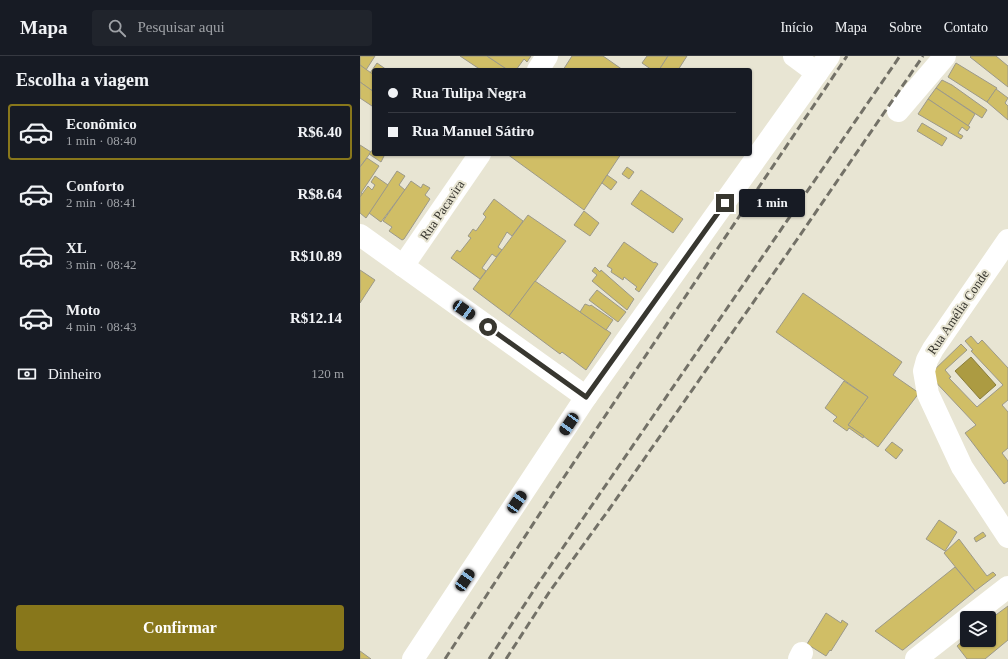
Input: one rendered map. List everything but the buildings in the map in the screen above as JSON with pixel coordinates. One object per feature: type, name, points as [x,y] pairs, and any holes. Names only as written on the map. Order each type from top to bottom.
[{"type":"street","points":[[539,68],[547,56]]},
{"type":"street","points":[[413,659],[586,397],[823,65],[794,56]]},
{"type":"street","points":[[898,112],[945,56]]},
{"type":"street","name":"Rua Pacavira","points":[[403,266],[479,156]]},
{"type":"street","points":[[360,235],[586,397]]},
{"type":"street","name":"Rua Amélia Conde","points":[[1008,240],[933,349],[924,370],[928,394],[962,467],[1008,537]]},
{"type":"street","points":[[977,611],[1008,586]]},
{"type":"street","points":[[916,659],[960,624]]},
{"type":"shaded area","points":[[971,357],[996,385],[980,399],[955,371]]},
{"type":"railway","points":[[445,659],[552,495],[847,56]]},
{"type":"railway","points":[[489,659],[538,584],[900,56]]},
{"type":"railway","points":[[506,659],[550,591],[610,508],[923,56]]},
{"type":"route","points":[[488,327],[586,397],[725,203]]}]
